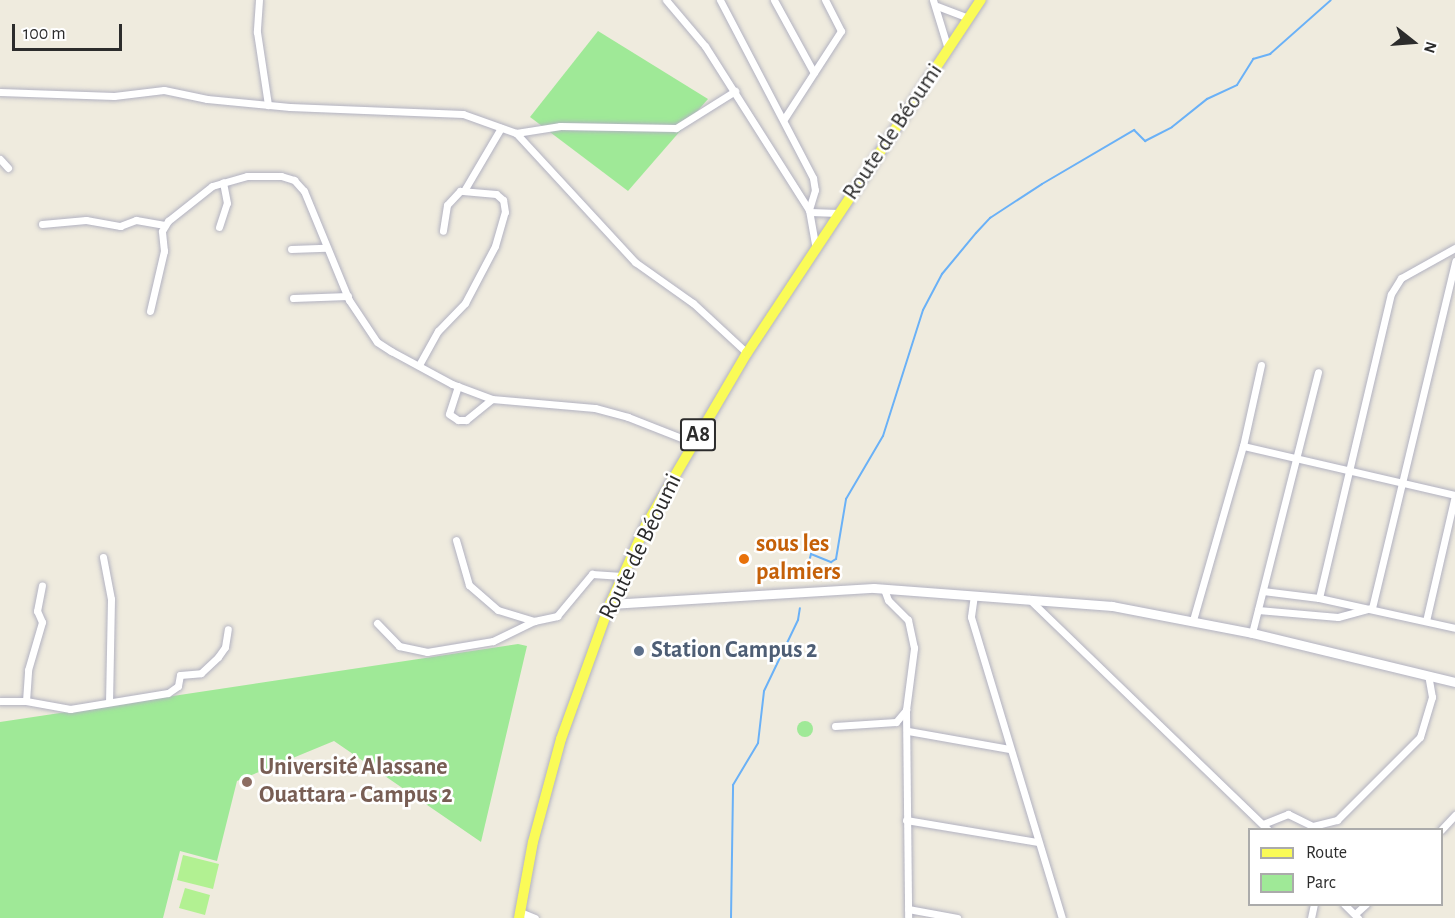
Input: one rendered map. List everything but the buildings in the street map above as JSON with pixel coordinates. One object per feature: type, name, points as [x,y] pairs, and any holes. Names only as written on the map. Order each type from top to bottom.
[{"type":"main road","name":"Route de Béoumi","points":[[519,915],[555,758],[621,576],[694,443],[747,353],[981,0]]},
{"type":"main road","points":[[610,604],[884,589],[1112,606],[1252,633],[1455,682]]},
{"type":"street","points":[[259,0],[257,32],[268,105]]},
{"type":"street","points":[[666,0],[705,46],[810,211]]},
{"type":"street","points":[[720,0],[813,177],[815,190],[810,211],[816,248]]},
{"type":"street","points":[[774,0],[814,73]]},
{"type":"street","points":[[784,119],[841,31],[825,0]]},
{"type":"street","points":[[935,3],[968,18]]},
{"type":"street","points":[[935,3],[948,49]]},
{"type":"street","points":[[0,92],[114,96],[164,90],[268,105],[435,111],[463,114],[516,133],[560,126],[676,128],[735,91]]},
{"type":"street","points":[[443,231],[447,205],[465,189],[501,128]]},
{"type":"street","points":[[516,133],[635,262],[693,303],[747,353]]},
{"type":"street","points":[[0,159],[8,168]]},
{"type":"street","points":[[150,310],[164,251],[165,225],[202,193],[223,182],[268,174],[294,180],[304,191],[348,296],[377,342],[458,386],[492,399],[595,408],[628,417],[694,443]]},
{"type":"street","points":[[219,227],[227,203],[223,182]]},
{"type":"street","points":[[418,366],[438,331],[465,303],[495,246],[502,221],[503,200],[496,195],[465,189]]},
{"type":"street","points":[[810,211],[838,213]]},
{"type":"street","points":[[42,224],[86,220],[120,226],[136,220],[165,225]]},
{"type":"street","points":[[291,249],[326,248]]},
{"type":"street","points":[[1319,598],[1347,469],[1391,294],[1401,278],[1455,248]]},
{"type":"street","points":[[1372,609],[1455,261]]},
{"type":"street","points":[[293,298],[348,296]]},
{"type":"street","points":[[1193,620],[1243,446],[1261,365]]},
{"type":"street","points":[[1252,633],[1318,372]]},
{"type":"street","points":[[458,386],[449,409],[449,414],[458,420],[466,420],[492,399]]},
{"type":"street","points":[[1243,446],[1404,481],[1455,495],[1426,621]]},
{"type":"street","points":[[456,540],[469,585],[498,610],[534,621]]},
{"type":"street","points":[[103,557],[111,599],[109,700]]},
{"type":"street","points":[[377,623],[399,646],[427,652],[493,641],[534,621],[557,616],[592,574],[621,576]]},
{"type":"street","points":[[26,701],[28,670],[42,622],[37,612],[42,585]]},
{"type":"street","points":[[884,589],[888,600],[908,620],[914,648],[906,711],[908,731],[906,820],[908,918]]},
{"type":"street","points":[[1263,591],[1319,598],[1455,628]]},
{"type":"street","points":[[974,595],[971,617],[1009,749],[1062,918]]},
{"type":"street","points":[[1029,599],[1266,827],[1288,814],[1313,826],[1337,820],[1420,737],[1432,697],[1428,675]]},
{"type":"street","points":[[1258,610],[1338,618],[1372,609]]},
{"type":"street","points":[[0,701],[26,701],[70,709],[109,700],[176,690],[180,675],[201,673],[218,657],[225,646],[228,629]]},
{"type":"street","points":[[835,726],[896,722],[906,711]]},
{"type":"street","points":[[908,731],[1009,749]]},
{"type":"street","points":[[1443,828],[1455,815]]},
{"type":"street","points":[[906,820],[1038,842]]},
{"type":"street","points":[[908,909],[957,918]]},
{"type":"street","points":[[519,915],[535,918]]},
{"type":"green space","points":[[598,31],[708,99],[628,191],[530,117]]},
{"type":"green space","name":"Université Alassane Ouattara - Campus 2","points":[[518,644],[527,646],[481,842],[334,741],[237,781],[217,861],[180,851],[163,918],[0,918],[0,722]]},
{"type":"green space","points":[[802,721],[808,721],[813,729],[811,735],[802,737],[797,732],[797,726]]},
{"type":"green space","points":[[183,855],[219,864],[213,889],[177,880]]},
{"type":"green space","points":[[185,888],[210,895],[205,915],[179,908]]},
{"type":"waterway","points":[[805,578],[811,554],[831,562],[836,559],[846,499],[883,436],[923,310],[942,274],[976,233],[990,218],[1042,184],[1134,130],[1145,141],[1172,127],[1207,99],[1237,85],[1253,59],[1270,54],[1331,0]]},
{"type":"waterway","points":[[731,918],[733,785],[758,743],[764,691],[798,620],[800,608]]},
{"type":"place","name":"sous les palmiers","points":[[744,559]]},
{"type":"place","name":"Station Campus 2","points":[[639,651]]},
{"type":"place","name":"Université Alassane Ouattara - Campus 2","points":[[247,782]]}]
